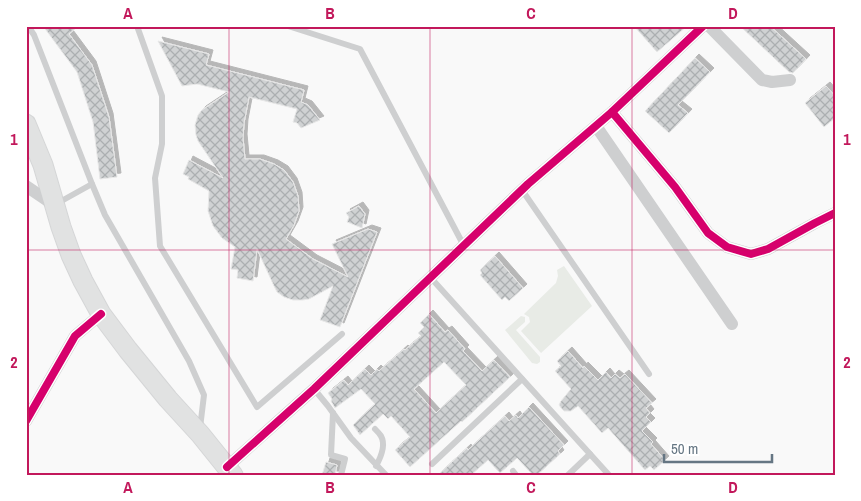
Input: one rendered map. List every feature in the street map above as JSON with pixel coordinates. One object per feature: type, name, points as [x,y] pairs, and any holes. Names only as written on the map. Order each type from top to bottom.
[{"type":"main road","points":[[26,124],[43,165],[71,255],[101,314],[133,357],[230,471]]},
{"type":"street","points":[[230,471],[522,190],[612,112],[703,26]]},
{"type":"street","points":[[710,26],[762,80],[772,82],[790,80]]},
{"type":"street","points":[[612,112],[676,187],[708,233],[727,247],[751,254],[768,249],[835,213]]},
{"type":"street","points":[[596,126],[732,324]]},
{"type":"street","points":[[26,186],[54,205]]},
{"type":"street","points":[[26,422],[75,336],[101,314]]},
{"type":"lane","points":[[28,26],[34,35],[106,215],[189,361],[204,395],[200,434]]},
{"type":"lane","points":[[136,26],[162,96],[162,144],[155,178],[160,246],[257,407],[342,334]]},
{"type":"lane","points":[[288,26],[360,48],[464,246]]},
{"type":"lane","points":[[54,205],[92,184]]},
{"type":"lane","points":[[522,190],[649,374]]},
{"type":"lane","points":[[431,278],[609,475]]},
{"type":"lane","points":[[432,464],[522,379]]},
{"type":"lane","points":[[314,389],[351,438],[386,475]]},
{"type":"lane","points":[[333,414],[332,455],[345,459],[341,475]]},
{"type":"lane","points":[[375,429],[382,437],[381,457],[376,466]]},
{"type":"lane","points":[[568,475],[590,454]]},
{"type":"shaded area","points":[[564,266],[592,306],[541,353],[521,331],[530,322],[529,317],[524,314],[556,283],[557,270]]},
{"type":"shaded area","points":[[521,316],[525,317],[525,322],[516,330],[540,357],[540,362],[537,364],[532,363],[505,330]]},
{"type":"building","points":[[43,26],[78,26],[69,34],[92,65],[109,117],[117,177],[100,179],[93,122],[77,72]]},
{"type":"building","points":[[634,26],[687,26],[657,52]]},
{"type":"building","points":[[740,26],[770,26],[806,59],[793,73],[789,72]]},
{"type":"building","points":[[158,41],[209,54],[206,65],[304,90],[301,102],[308,105],[320,120],[301,128],[297,123],[293,122],[297,109],[249,97],[243,138],[245,159],[260,159],[274,164],[284,170],[293,182],[298,196],[299,211],[286,239],[313,259],[348,277],[332,244],[368,229],[377,232],[340,327],[320,320],[333,286],[309,299],[293,300],[284,297],[277,292],[257,249],[253,281],[237,278],[238,270],[231,269],[235,247],[222,238],[213,226],[208,211],[209,191],[183,174],[189,160],[223,178],[198,141],[195,125],[198,115],[202,110],[229,92],[197,84],[182,86]]},
{"type":"building","points":[[695,58],[710,72],[678,105],[688,113],[669,133],[645,111]]},
{"type":"building","points":[[826,86],[835,96],[835,118],[824,127],[805,103]]},
{"type":"building","points":[[359,206],[365,214],[362,228],[347,222],[349,217],[346,213]]},
{"type":"building","points":[[495,256],[523,288],[509,301],[505,297],[502,300],[480,275],[482,273],[480,270]]},
{"type":"building","points":[[429,314],[445,332],[448,330],[465,349],[463,351],[482,371],[494,360],[510,377],[410,467],[395,450],[410,437],[391,416],[388,419],[383,414],[360,435],[353,425],[375,404],[361,389],[335,408],[328,393],[344,380],[348,385],[365,369],[371,375],[377,369],[379,371],[421,336],[418,333],[424,327],[420,323]],"holes":[[[444,362],[466,385],[436,413],[414,389]]]},
{"type":"building","points":[[568,351],[583,368],[584,366],[598,380],[606,372],[611,378],[615,374],[620,378],[625,374],[652,403],[646,408],[650,413],[646,417],[651,422],[642,431],[653,442],[651,444],[665,460],[654,470],[650,466],[645,470],[608,428],[602,433],[578,406],[571,411],[564,411],[559,405],[571,389],[555,371],[561,366],[557,361]]},
{"type":"building","points":[[529,407],[564,445],[558,451],[560,454],[537,475],[533,475],[517,458],[500,473],[488,460],[471,475],[438,475],[505,416],[509,421],[516,415],[518,418]]},
{"type":"building","points":[[326,462],[337,465],[335,475],[322,475]]},
{"type":"cycle path","points":[[227,467],[314,389],[528,184],[612,112],[703,26]]},
{"type":"cycle path","points":[[612,112],[675,187],[708,233],[727,247],[751,254],[768,249],[835,213]]},
{"type":"cycle path","points":[[26,421],[75,336],[101,314]]}]
